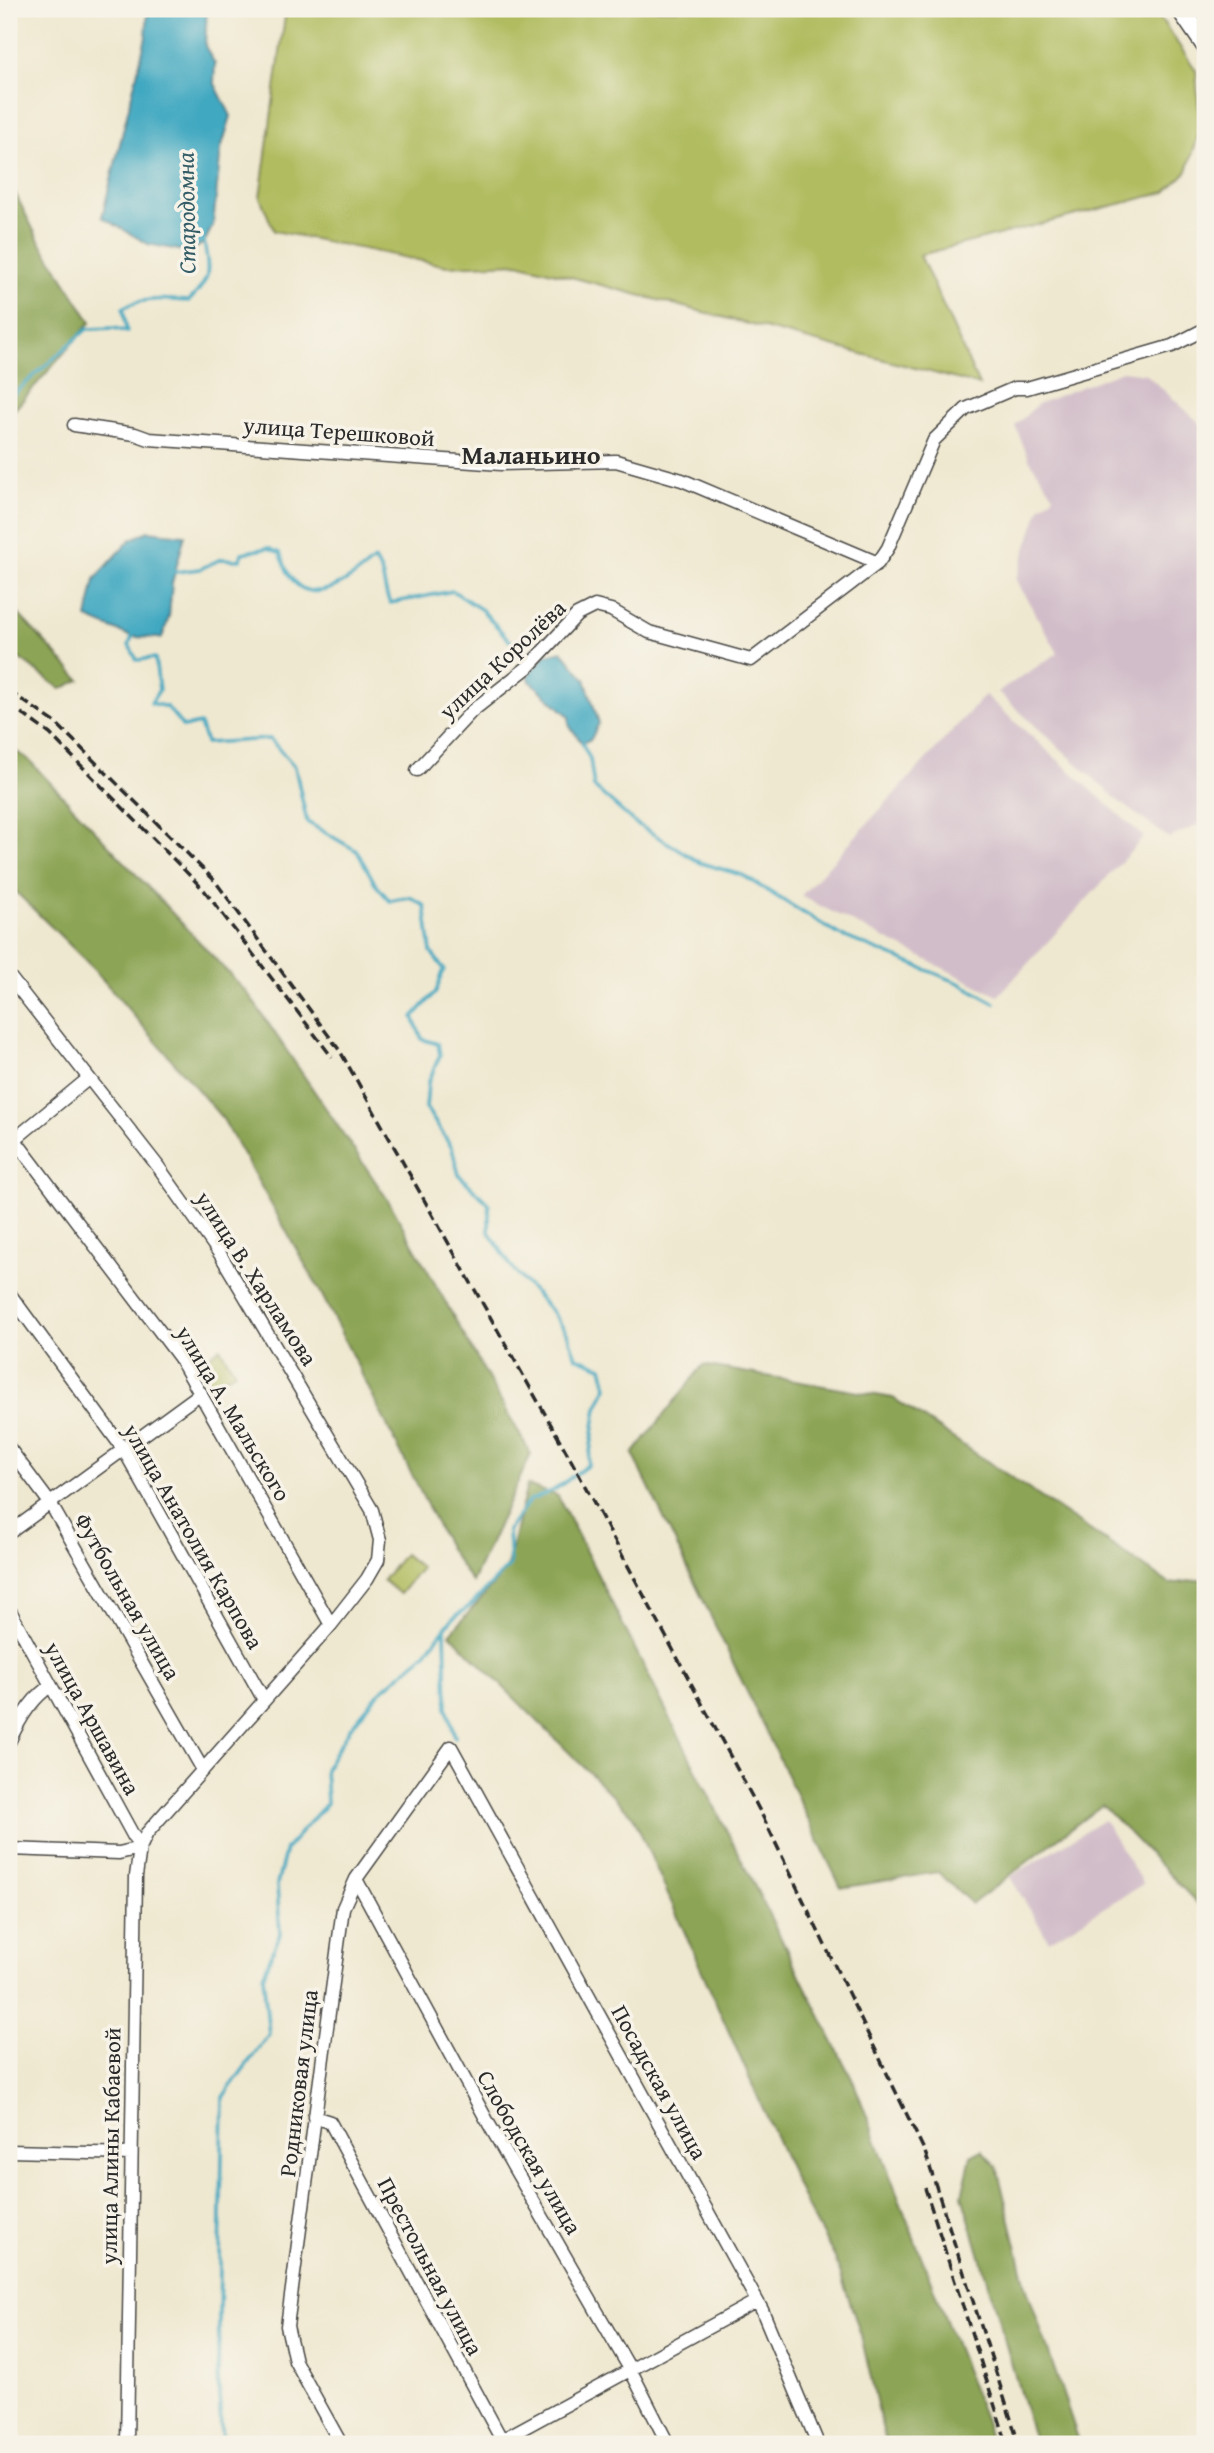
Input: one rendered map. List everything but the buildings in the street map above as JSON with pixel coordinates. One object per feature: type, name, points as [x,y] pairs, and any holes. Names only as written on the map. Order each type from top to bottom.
[{"type":"highway","points":[[1181,9],[1205,44]]},
{"type":"street","points":[[878,563],[888,548],[934,440],[966,409],[1015,388],[1027,388],[1172,346],[1205,329]]},
{"type":"street","name":"улица Терешковой","points":[[74,425],[135,434],[149,439],[501,464],[616,461],[681,480],[878,563]]},
{"type":"street","name":"улица Королёва","points":[[417,771],[472,711],[528,667],[577,615],[595,606],[611,610],[649,632],[751,660],[878,563]]},
{"type":"street","name":"улица В. Харламова","points":[[9,976],[157,1164],[220,1254],[372,1510],[380,1540],[378,1560],[331,1625],[147,1833],[140,1848]]},
{"type":"street","points":[[10,1139],[89,1078]]},
{"type":"street","name":"улица А. Мальского","points":[[10,1139],[180,1357],[331,1625]]},
{"type":"street","name":"улица Анатолия Карпова","points":[[9,1293],[124,1450],[264,1700]]},
{"type":"street","points":[[9,1533],[201,1392]]},
{"type":"street","name":"Футбольная улица","points":[[9,1448],[50,1503],[203,1770]]},
{"type":"street","name":"улица Аршавина","points":[[9,1609],[140,1848]]},
{"type":"street","points":[[9,1742],[30,1706],[42,1691],[51,1686]]},
{"type":"street","name":"Родниковая улица","points":[[341,2444],[295,2361],[288,2334],[343,1908],[356,1879],[451,1747]]},
{"type":"street","name":"Посадская улица","points":[[451,1747],[783,2354],[818,2444]]},
{"type":"street","points":[[9,1849],[119,1853],[140,1848]]},
{"type":"street","name":"улица Алины Кабаевой","points":[[127,2444],[136,1876],[140,1848]]},
{"type":"street","name":"Слободская улица","points":[[356,1879],[490,2126],[630,2369],[668,2444]]},
{"type":"street","name":"Престольная улица","points":[[314,2117],[330,2122],[500,2443]]},
{"type":"street","points":[[9,2151],[131,2154]]},
{"type":"street","points":[[500,2443],[755,2302]]},
{"type":"shaded area","points":[[1122,371],[1146,374],[1205,428],[1205,822],[1169,838],[1122,804],[998,692],[1058,653],[1016,580],[1040,507],[1054,496],[1029,459],[1015,426],[1038,404]]},
{"type":"shaded area","points":[[985,695],[1144,837],[998,996],[801,896]]},
{"type":"shaded area","points":[[1104,1820],[1143,1884],[1049,1941],[1010,1877]]},
{"type":"green space","points":[[286,9],[1154,9],[1196,70],[1200,130],[1187,171],[1166,192],[920,255],[979,385],[518,263],[447,266],[274,231],[260,197]]},
{"type":"green space","points":[[9,181],[38,239],[91,322],[9,416]]},
{"type":"green space","points":[[9,604],[80,680],[61,689],[9,651]]},
{"type":"green space","points":[[9,747],[28,759],[249,995],[388,1200],[531,1454],[472,1582],[448,1547],[320,1291],[223,1119],[91,966],[9,885]]},
{"type":"green space","points":[[220,1348],[235,1372],[210,1386],[198,1364]]},
{"type":"green space","points":[[703,1365],[893,1398],[1170,1584],[1205,1579],[1205,1906],[1202,1908],[1102,1805],[972,1904],[938,1872],[841,1888],[633,1454]]},
{"type":"green space","points":[[527,1485],[558,1496],[854,2083],[985,2421],[991,2444],[886,2444],[861,2335],[835,2258],[804,2201],[633,1816],[450,1634],[506,1570]]},
{"type":"green space","points":[[404,1554],[421,1568],[400,1594],[383,1580]]},
{"type":"green space","points":[[982,2150],[997,2167],[1026,2286],[1080,2444],[1035,2444],[962,2195],[971,2156]]},
{"type":"water","points":[[148,9],[207,9],[205,46],[215,64],[214,82],[231,116],[221,149],[213,225],[204,243],[189,252],[148,244],[102,217],[146,37]]},
{"type":"water","points":[[148,531],[185,535],[172,583],[169,617],[162,638],[132,637],[87,618],[95,579],[130,540]]},
{"type":"water","points":[[562,651],[585,679],[599,723],[591,739],[582,743],[569,725],[569,716],[530,681],[528,675],[546,655]]},
{"type":"waterway","name":"Стародомна","points":[[9,398],[87,329],[115,328],[127,332],[123,308],[147,300],[189,301],[206,279],[204,240]]},
{"type":"waterway","points":[[175,572],[200,569],[221,559],[240,560],[242,553],[268,548],[280,553],[290,576],[301,587],[322,591],[345,581],[374,560],[380,570],[390,603],[453,591],[482,610],[509,640],[533,658]]},
{"type":"waterway","points":[[132,637],[129,645],[137,660],[155,658],[159,690],[151,703],[167,707],[183,727],[200,724],[206,743],[270,739],[295,767],[307,822],[357,851],[376,885],[390,901],[410,897],[425,906],[431,952],[444,969],[436,992],[413,1017],[422,1039],[438,1044],[440,1055],[428,1083],[426,1108],[452,1148],[459,1175],[489,1204],[489,1232],[513,1269],[553,1313],[568,1335],[576,1357],[602,1367],[607,1387],[597,1408],[588,1465],[554,1490],[529,1501],[508,1530],[510,1565],[471,1605],[453,1618],[425,1654],[380,1692],[350,1728],[325,1769],[327,1803],[286,1849],[277,1884],[280,1934],[263,1976],[269,2034],[223,2097],[218,2376],[222,2444]]},
{"type":"waterway","points":[[582,743],[590,759],[594,787],[635,823],[701,863],[742,875],[838,934],[959,983],[995,1003]]},
{"type":"waterway","points":[[445,1629],[447,1708],[455,1737]]},
{"type":"railway","points":[[9,691],[56,723],[215,881],[340,1051],[571,1460],[763,1817],[925,2152],[1019,2444]]},
{"type":"railway","points":[[9,704],[50,734],[204,890],[332,1057]]},
{"type":"railway","points":[[925,2188],[1007,2444]]},
{"type":"district","name":"Маланьино","points":[[531,454]]}]
